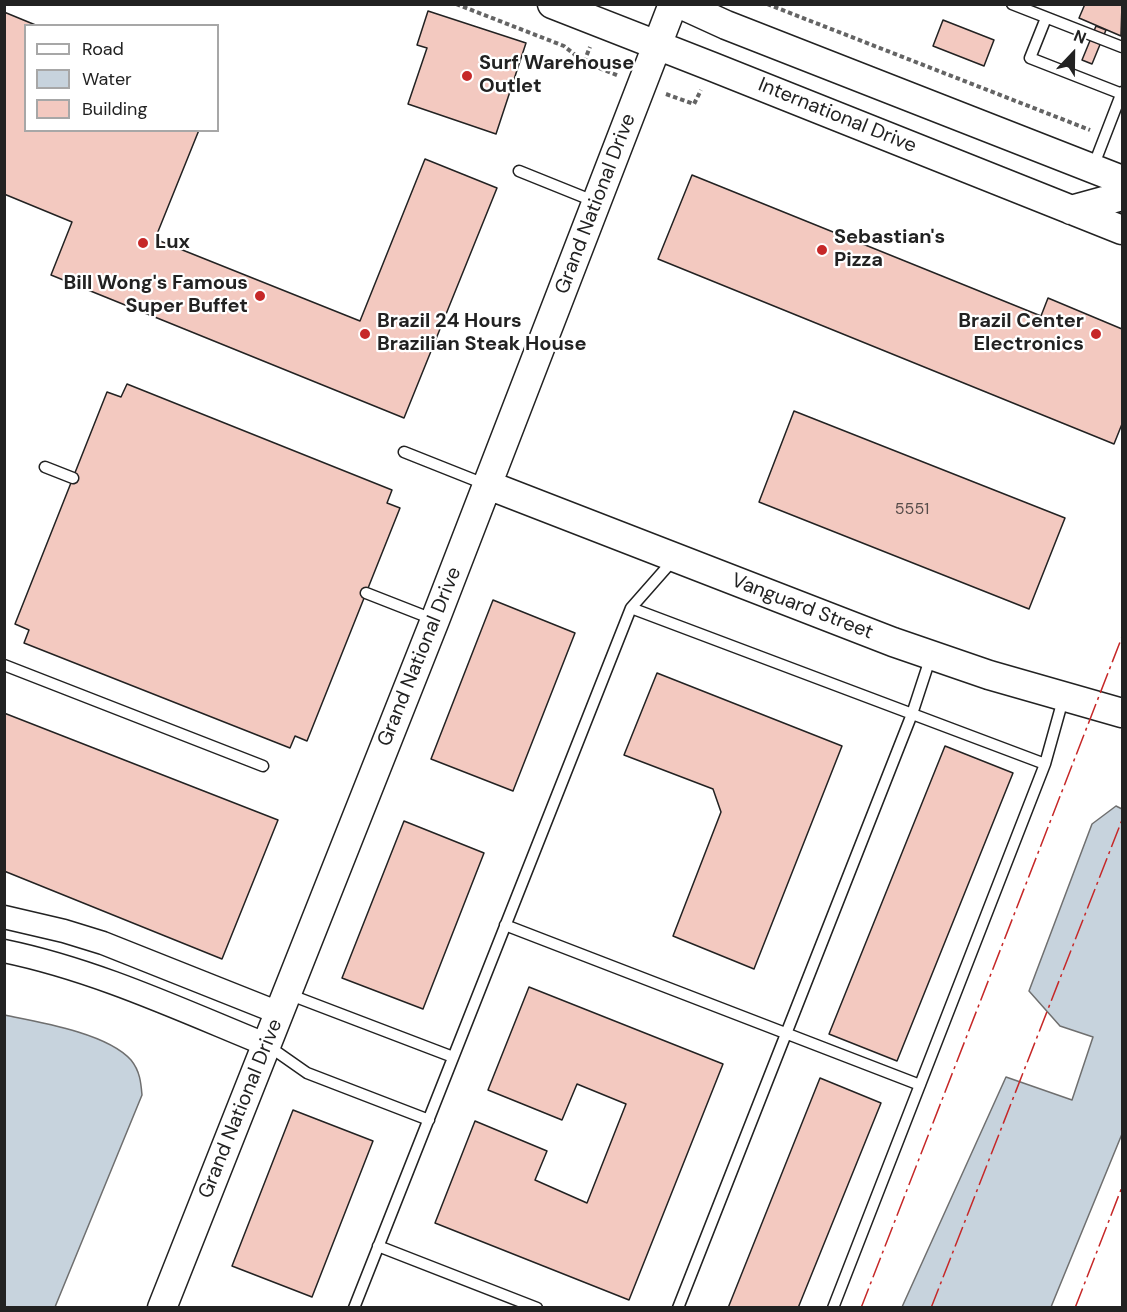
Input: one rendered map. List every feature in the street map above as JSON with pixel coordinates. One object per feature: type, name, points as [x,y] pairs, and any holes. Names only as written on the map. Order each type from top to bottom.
[{"type":"street","name":"International Drive","points":[[552,4],[1122,230]]},
{"type":"street","name":"Grand National Drive","points":[[162,1308],[488,485],[673,4]]},
{"type":"street","points":[[680,4],[726,25],[1122,180]]},
{"type":"street","points":[[1071,210],[1122,196]]},
{"type":"street","name":"Vanguard Street","points":[[488,485],[931,655],[989,675],[1122,713]]},
{"type":"street","points":[[4,917],[104,943],[283,1003]]},
{"type":"street","points":[[4,951],[68,966],[111,981],[267,1045]]},
{"type":"lane","points":[[1012,4],[1122,48]]},
{"type":"lane","points":[[1046,18],[1030,58],[1122,93],[1092,169]]},
{"type":"lane","points":[[519,171],[596,202]]},
{"type":"lane","points":[[404,452],[488,485]]},
{"type":"lane","points":[[45,466],[73,478]]},
{"type":"lane","points":[[354,1308],[631,608],[675,558]]},
{"type":"lane","points":[[366,593],[435,620]]},
{"type":"lane","points":[[631,608],[1045,764]]},
{"type":"lane","points":[[678,1308],[912,714],[931,655]]},
{"type":"lane","points":[[4,665],[263,766]]},
{"type":"lane","points":[[833,1308],[1045,764],[1064,696]]},
{"type":"lane","points":[[506,925],[920,1085]]},
{"type":"lane","points":[[283,1003],[453,1057]]},
{"type":"lane","points":[[267,1045],[307,1073],[429,1120]]},
{"type":"lane","points":[[378,1246],[537,1308]]},
{"type":"path","points":[[456,4],[564,46],[584,62],[595,66]]},
{"type":"path","points":[[767,4],[1106,136]]},
{"type":"water","points":[[1116,806],[1122,809],[1122,1134],[1051,1307],[902,1307],[1006,1077],[1072,1100],[1093,1037],[1060,1026],[1029,991],[1092,824]]},
{"type":"water","points":[[4,1015],[72,1030],[106,1043],[131,1060],[140,1082],[142,1095],[55,1307],[5,1307]]},
{"type":"building","points":[[1085,4],[1122,4],[1121,36],[1079,18]]},
{"type":"building","name":"Surf Warehouse Outlet","points":[[428,11],[526,43],[496,134],[408,104],[427,48],[417,45]]},
{"type":"building","points":[[4,12],[33,24],[24,24],[24,132],[198,132],[155,239],[360,321],[425,159],[497,188],[404,418],[51,275],[72,222],[4,194]]},
{"type":"building","points":[[943,20],[994,40],[984,66],[933,46]]},
{"type":"building","points":[[1096,26],[1106,30],[1092,64],[1082,60]]},
{"type":"building","points":[[692,175],[1041,316],[1048,298],[1122,329],[1122,424],[1114,444],[658,259]]},
{"type":"building","points":[[127,384],[392,490],[387,503],[400,508],[307,741],[295,736],[290,748],[24,643],[29,630],[15,624],[107,392],[121,397]]},
{"type":"building","points":[[794,411],[1065,518],[1029,609],[759,502]]},
{"type":"building","points":[[493,600],[575,633],[513,791],[431,759]]},
{"type":"building","points":[[657,673],[842,746],[754,969],[673,936],[721,812],[713,789],[624,755]]},
{"type":"building","points":[[4,713],[278,820],[222,959],[4,871]]},
{"type":"building","points":[[945,746],[1013,773],[897,1061],[829,1034]]},
{"type":"building","points":[[404,821],[484,853],[423,1009],[342,978]]},
{"type":"building","points":[[529,987],[723,1064],[629,1300],[435,1223],[475,1121],[547,1151],[535,1180],[587,1203],[626,1104],[577,1084],[562,1120],[488,1090]]},
{"type":"building","points":[[820,1078],[881,1103],[798,1308],[728,1308]]},
{"type":"building","points":[[293,1110],[373,1141],[312,1297],[232,1266]]},
{"type":"power","points":[[861,1308],[1122,637]]},
{"type":"power","points":[[931,1308],[1122,820]]},
{"type":"power","points":[[1075,1308],[1122,1187]]},
{"type":"place","name":"Surf Warehouse Outlet","points":[[467,76]]},
{"type":"place","name":"Lux","points":[[143,243]]},
{"type":"place","name":"Sebastian's Pizza","points":[[822,250]]},
{"type":"place","name":"Bill Wong's Famous Super Buffet","points":[[260,296]]},
{"type":"place","name":"Brazil 24 Hours Brazilian Steak House","points":[[365,334]]},
{"type":"place","name":"Brazil Center Electronics","points":[[1096,334]]}]
